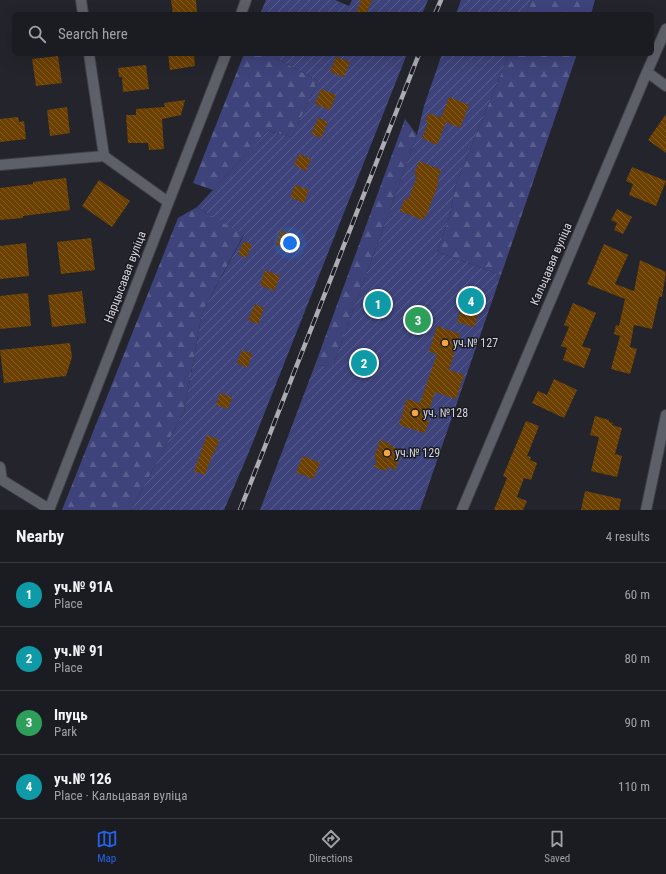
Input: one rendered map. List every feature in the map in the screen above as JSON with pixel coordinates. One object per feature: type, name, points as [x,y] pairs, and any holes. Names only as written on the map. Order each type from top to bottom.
[{"type":"street","points":[[81,0],[83,12]]},
{"type":"street","points":[[242,12],[246,0]]},
{"type":"street","name":"Кальцавая вуліца","points":[[462,510],[666,29]]},
{"type":"street","points":[[89,56],[104,156]]},
{"type":"street","name":"Нарцысавая вуліца","points":[[49,509],[225,56]]},
{"type":"street","points":[[647,72],[666,86]]},
{"type":"street","points":[[0,165],[104,156],[168,202]]},
{"type":"street","points":[[646,510],[666,415]]},
{"type":"street","points":[[0,467],[2,480],[49,509]]},
{"type":"green space","points":[[266,0],[335,0],[349,6],[352,0],[428,0],[423,12],[261,12]]},
{"type":"green space","points":[[461,0],[531,0],[527,12],[457,12]]},
{"type":"green space","points":[[531,0],[595,0],[592,12],[527,12]]},
{"type":"green space","points":[[243,56],[273,56],[318,81],[292,137],[268,131],[213,190],[193,183]]},
{"type":"green space","points":[[273,56],[406,56],[249,452],[224,510],[131,510],[184,412],[202,313],[244,235],[197,207],[268,131],[292,137],[318,81]]},
{"type":"green space","points":[[441,56],[508,56],[456,184],[450,215],[437,252],[501,275],[420,510],[260,510],[315,365],[333,366],[417,135],[424,106]]},
{"type":"green space","points":[[508,56],[576,56],[501,275],[437,252],[450,215],[456,184]]},
{"type":"green space","points":[[405,119],[417,135],[333,366],[315,365]]},
{"type":"green space","points":[[197,207],[244,234],[202,313],[184,412],[131,510],[62,510],[178,218]]},
{"type":"building","points":[[171,0],[196,0],[197,12],[173,12]]},
{"type":"building","points":[[361,0],[372,0],[367,12],[357,12]]},
{"type":"building","points":[[58,56],[62,83],[36,86],[32,59]]},
{"type":"building","points":[[168,56],[194,56],[195,66],[170,70]]},
{"type":"building","points":[[336,57],[350,62],[344,77],[330,72]]},
{"type":"building","points":[[146,65],[149,89],[123,92],[122,77],[119,77],[118,68]]},
{"type":"building","points":[[321,89],[336,95],[330,110],[315,104]]},
{"type":"building","points":[[449,97],[469,105],[460,128],[446,122],[437,145],[422,138],[428,123],[425,122],[429,113],[441,118]]},
{"type":"building","points":[[185,100],[181,115],[162,119],[164,149],[149,150],[148,143],[128,143],[126,115],[136,115],[136,109],[165,107],[164,103]]},
{"type":"building","points":[[67,107],[70,133],[50,136],[47,110]]},
{"type":"building","points":[[666,114],[666,153],[648,140]]},
{"type":"building","points":[[18,117],[19,122],[24,121],[26,139],[0,142],[0,119]]},
{"type":"building","points":[[318,118],[328,122],[321,138],[311,134]]},
{"type":"building","points":[[299,154],[311,159],[306,171],[294,165]]},
{"type":"building","points":[[419,161],[441,170],[437,181],[439,182],[426,216],[423,220],[400,211],[405,198],[408,200],[417,176],[414,174]]},
{"type":"building","points":[[632,167],[666,181],[656,206],[629,195],[633,184],[626,181]]},
{"type":"building","points":[[66,178],[70,210],[23,216],[23,218],[0,220],[0,188]]},
{"type":"building","points":[[99,180],[130,201],[112,227],[82,206]]},
{"type":"building","points":[[295,185],[309,190],[304,203],[290,197]]},
{"type":"building","points":[[617,209],[632,217],[623,234],[614,230],[617,223],[611,220]]},
{"type":"building","points":[[280,230],[293,234],[287,249],[275,245]]},
{"type":"building","points":[[91,238],[95,270],[61,274],[57,242]]},
{"type":"building","points":[[244,241],[252,245],[246,258],[238,254]]},
{"type":"building","points":[[26,243],[29,276],[0,279],[0,246]]},
{"type":"building","points":[[604,244],[628,255],[615,284],[634,291],[640,260],[666,272],[662,297],[659,297],[652,329],[634,325],[630,347],[637,349],[630,374],[611,369],[620,336],[614,334],[616,325],[619,326],[625,299],[587,284]]},
{"type":"building","points":[[265,270],[280,276],[274,291],[260,285]]},
{"type":"building","points":[[464,288],[485,294],[474,327],[457,322],[461,308],[458,307]]},
{"type":"building","points":[[82,291],[86,323],[52,327],[48,295]]},
{"type":"building","points":[[377,292],[389,297],[379,317],[368,311]]},
{"type":"building","points":[[28,293],[31,326],[0,329],[0,296]]},
{"type":"building","points":[[573,303],[596,313],[582,346],[591,349],[584,368],[563,360],[567,348],[561,346],[569,327],[564,325]]},
{"type":"building","points":[[255,304],[264,308],[258,324],[248,320]]},
{"type":"building","points":[[437,326],[460,334],[449,370],[464,375],[456,399],[435,392],[426,419],[429,420],[425,433],[399,425],[407,399],[420,403],[437,354],[429,352]]},
{"type":"building","points":[[70,343],[72,357],[66,376],[4,383],[0,350]]},
{"type":"building","points":[[242,350],[252,354],[247,368],[237,363]]},
{"type":"building","points":[[363,351],[373,356],[364,376],[354,371]]},
{"type":"building","points":[[554,379],[577,390],[564,418],[532,403],[538,391],[547,395]]},
{"type":"building","points":[[220,393],[232,397],[228,409],[216,405]]},
{"type":"building","points":[[595,416],[609,420],[609,422],[613,423],[612,425],[622,428],[615,454],[622,456],[617,477],[591,471],[599,437],[590,435]]},
{"type":"building","points":[[526,421],[539,426],[527,456],[531,457],[530,460],[537,463],[531,480],[524,478],[517,497],[527,501],[523,510],[494,510],[507,478],[503,476]]},
{"type":"building","points":[[207,435],[219,440],[205,475],[194,471]]},
{"type":"building","name":"уч.№ 129","points":[[380,440],[391,444],[390,446],[400,449],[397,456],[400,457],[395,470],[387,467],[386,471],[374,467],[377,460],[374,458]]},
{"type":"building","points":[[303,456],[320,463],[313,479],[296,472]]},
{"type":"building","points":[[585,491],[621,499],[619,510],[581,510]]},
{"type":"railway","points":[[436,12],[441,0]]},
{"type":"railway","points":[[240,510],[418,56]]},
{"type":"place","name":"уч.№ 126","points":[[471,301]]},
{"type":"place","name":"уч.№ 91А","points":[[378,304]]},
{"type":"place","name":"Іпуць","points":[[418,320]]},
{"type":"place","name":"уч.№ 127","points":[[445,343]]},
{"type":"place","name":"уч.№ 91","points":[[364,363]]},
{"type":"place","name":"уч. №128","points":[[415,413]]},
{"type":"place","name":"уч.№ 129","points":[[387,453]]}]
